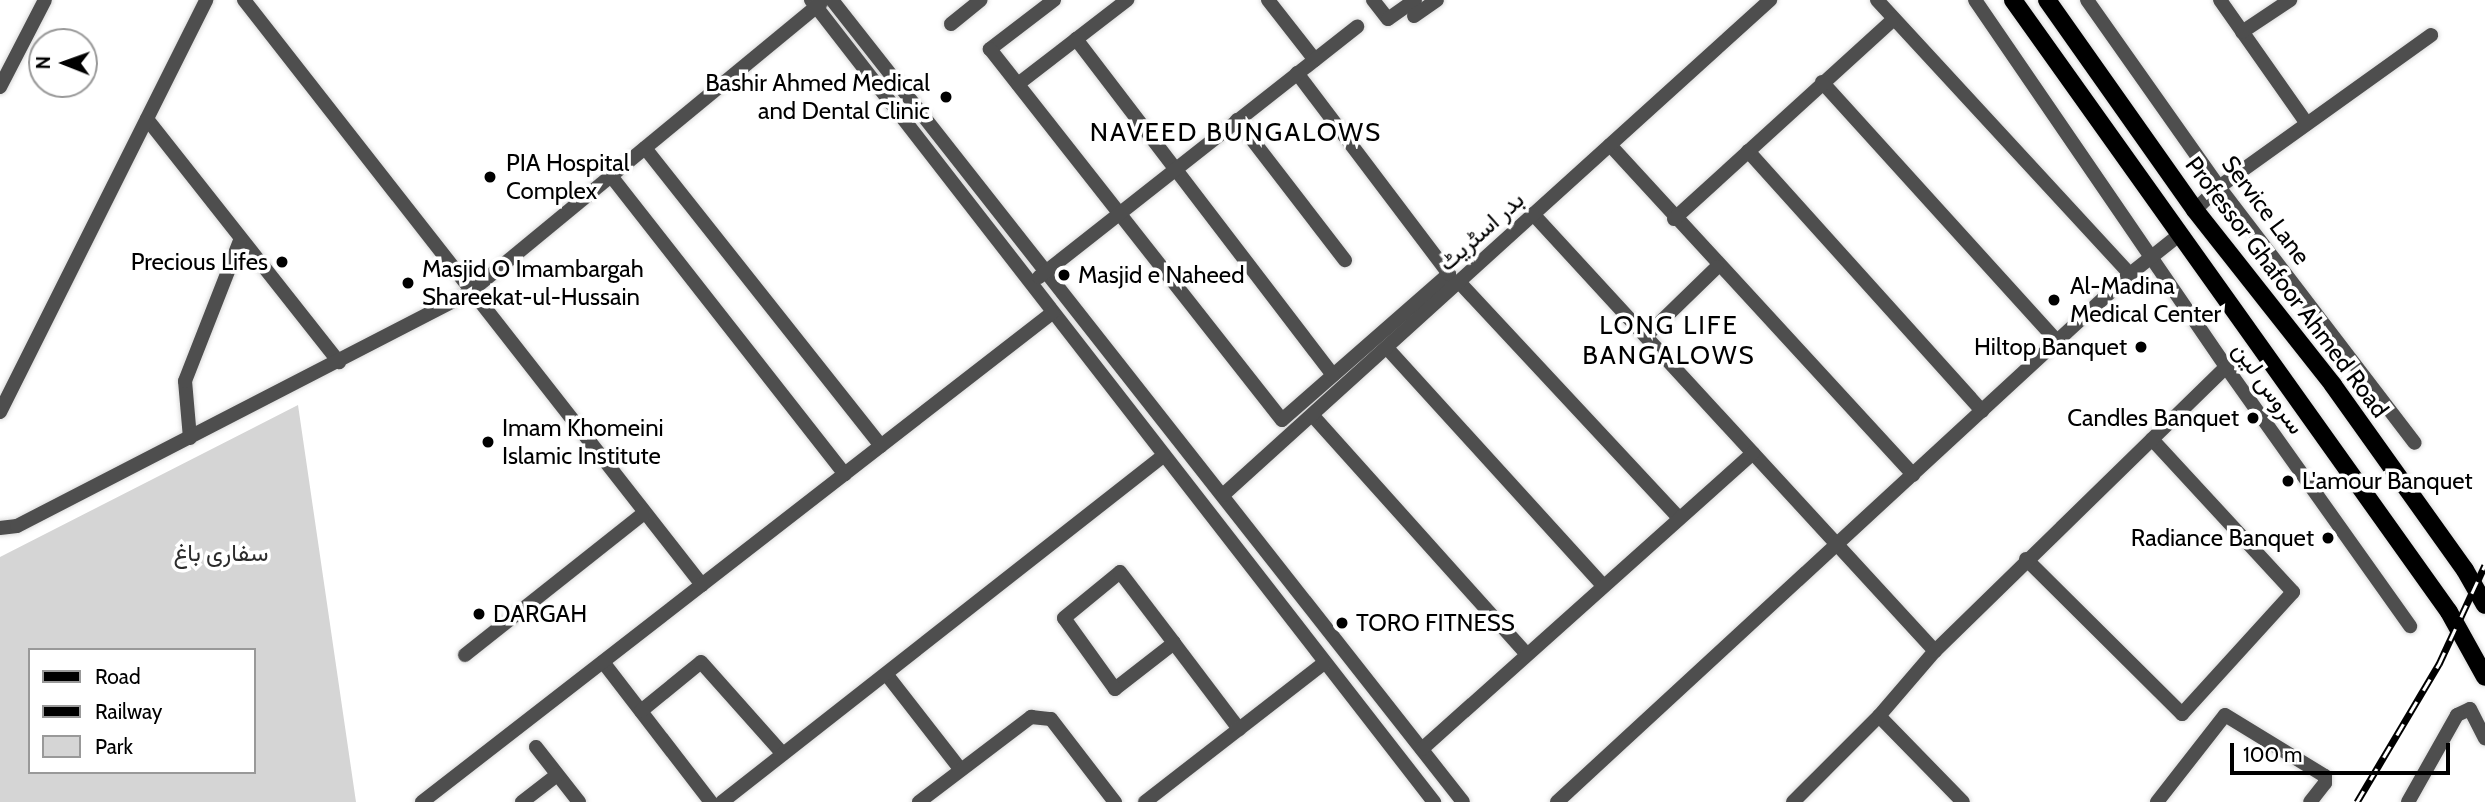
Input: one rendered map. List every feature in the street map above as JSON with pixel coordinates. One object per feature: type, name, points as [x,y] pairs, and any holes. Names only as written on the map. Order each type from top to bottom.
[{"type":"main road","points":[[2013,0],[2178,236],[2449,612],[2485,677]]},
{"type":"main road","name":"Professor Ghafoor Ahmed Road","points":[[2047,0],[2195,210],[2333,385],[2465,570],[2485,605]]},
{"type":"street","points":[[0,87],[45,0]]},
{"type":"street","points":[[0,412],[206,0]]},
{"type":"street","points":[[243,0],[469,293],[702,585]]},
{"type":"street","points":[[832,0],[1044,273],[1223,495],[1463,802]]},
{"type":"street","points":[[951,24],[981,0]]},
{"type":"street","points":[[1054,0],[990,49],[1282,421],[1450,274],[1297,74]]},
{"type":"street","points":[[1018,84],[1127,0]]},
{"type":"street","points":[[1268,0],[1315,60]]},
{"type":"street","points":[[1373,0],[1388,19],[1415,0]]},
{"type":"street","points":[[1414,16],[1437,0]]},
{"type":"street","name":"بدر اسٹریٹ","points":[[1223,495],[1770,0]]},
{"type":"street","points":[[1877,0],[2130,274]]},
{"type":"street","name":"سروس لین","points":[[1975,0],[2152,254],[2226,368],[2410,626]]},
{"type":"street","name":"Service Lane","points":[[2087,0],[2220,187],[2415,443]]},
{"type":"street","points":[[2220,0],[2307,124]]},
{"type":"street","points":[[2242,32],[2290,0]]},
{"type":"street","points":[[0,528],[17,526],[469,293],[817,2],[1029,284],[1434,802]]},
{"type":"street","points":[[1674,219],[1894,19]]},
{"type":"street","points":[[1029,284],[1357,27]]},
{"type":"street","points":[[2195,210],[2220,187],[2431,35]]},
{"type":"street","points":[[1076,40],[1333,375]]},
{"type":"street","points":[[1822,82],[2058,342]]},
{"type":"street","points":[[147,119],[240,241],[339,362]]},
{"type":"street","points":[[1237,120],[1345,260]]},
{"type":"street","points":[[1609,145],[1717,267],[1913,475]]},
{"type":"street","points":[[645,148],[881,446]]},
{"type":"street","points":[[1748,150],[1982,411]]},
{"type":"street","points":[[611,176],[845,474]]},
{"type":"street","points":[[1533,214],[1935,651]]},
{"type":"street","points":[[1556,802],[2130,274],[2178,236]]},
{"type":"street","points":[[190,438],[184,381],[240,241]]},
{"type":"street","points":[[1646,336],[1717,267]]},
{"type":"street","points":[[1459,282],[1679,518]]},
{"type":"street","points":[[422,802],[1052,313]]},
{"type":"street","points":[[1387,348],[1603,585]]},
{"type":"street","points":[[1793,802],[1879,716],[1935,651],[2026,559],[2226,368]]},
{"type":"street","points":[[1313,416],[1526,653]]},
{"type":"street","points":[[2026,559],[2182,714],[2294,592],[2152,439]]},
{"type":"street","points":[[1422,749],[1526,653],[1753,453]]},
{"type":"street","points":[[722,802],[1163,456]]},
{"type":"street","points":[[465,655],[644,513]]},
{"type":"street","points":[[1174,643],[1115,689],[1064,618],[1120,572],[1174,643],[1239,729]]},
{"type":"street","points":[[603,662],[711,802]]},
{"type":"street","points":[[641,711],[701,663],[783,754]]},
{"type":"street","points":[[1145,802],[1324,663]]},
{"type":"street","points":[[887,675],[961,770]]},
{"type":"street","points":[[2408,802],[2458,715],[2470,709],[2485,738]]},
{"type":"street","points":[[2179,802],[2161,797],[2227,715],[2325,776],[2325,783],[2310,802]]},
{"type":"street","points":[[1879,716],[1963,802]]},
{"type":"street","points":[[919,802],[1031,717],[1051,719],[1115,802]]},
{"type":"street","points":[[536,747],[579,802]]},
{"type":"street","points":[[522,802],[557,775]]},
{"type":"green space","name":"سفاری باغ","points":[[298,405],[356,802],[0,802],[0,557]]},
{"type":"railway","points":[[2357,802],[2439,664],[2485,565]]},
{"type":"place","name":"Bashir Ahmed Medical and Dental Clinic","points":[[946,97]]},
{"type":"place","name":"PIA Hospital Complex","points":[[490,177]]},
{"type":"place","name":"Precious Lifes","points":[[282,262]]},
{"type":"place","name":"Masjid e Naheed","points":[[1064,275]]},
{"type":"place","name":"Masjid O Imambargah Shareekat-ul-Hussain","points":[[408,283]]},
{"type":"place","name":"Al-Madina Medical Center","points":[[2054,300]]},
{"type":"place","name":"Hiltop Banquet","points":[[2141,347]]},
{"type":"place","name":"Candles Banquet","points":[[2253,418]]},
{"type":"place","name":"Imam Khomeini Islamic Institute","points":[[488,442]]},
{"type":"place","name":"L'amour Banquet","points":[[2288,481]]},
{"type":"place","name":"Radiance Banquet","points":[[2328,538]]},
{"type":"place","name":"DARGAH","points":[[479,614]]},
{"type":"place","name":"TORO FITNESS","points":[[1342,623]]},
{"type":"district","name":"NAVEED BUNGALOWS","points":[[1236,133]]},
{"type":"district","name":"LONG LIFE BANGALOWS","points":[[1669,341]]}]
